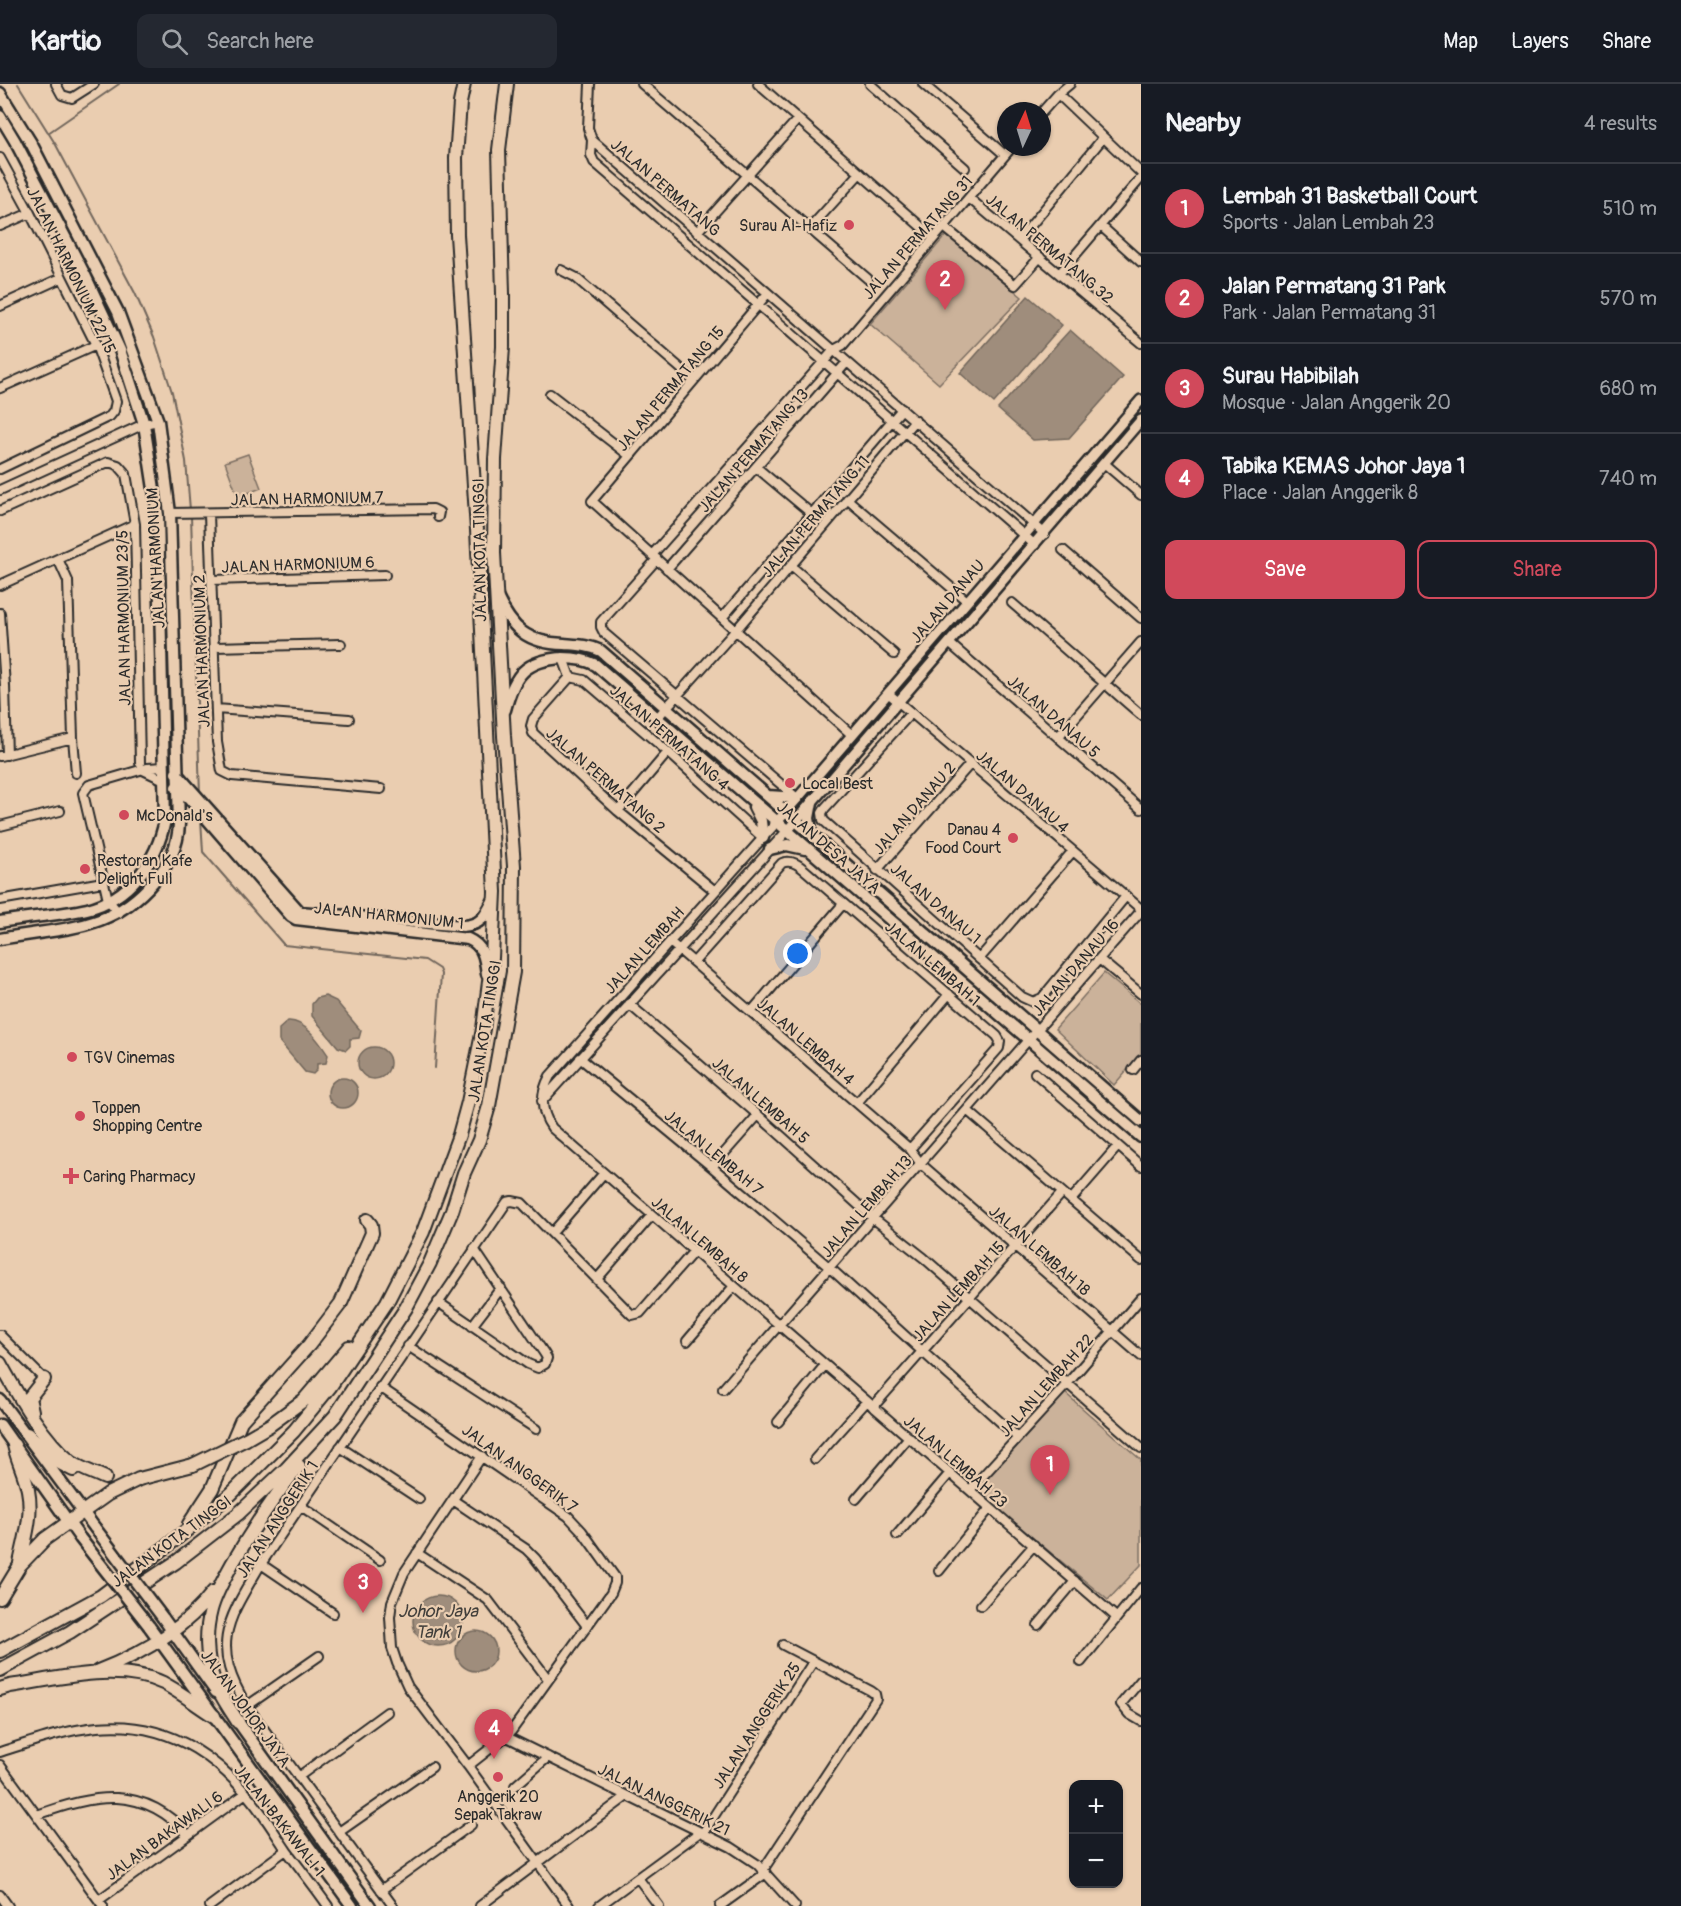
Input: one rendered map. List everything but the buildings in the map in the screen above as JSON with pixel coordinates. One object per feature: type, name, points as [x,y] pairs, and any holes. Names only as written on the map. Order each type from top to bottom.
[{"type":"highway","points":[[458,84],[460,103]]},
{"type":"highway","name":"JALAN KOTA TINGGI","points":[[0,1651],[101,1596],[231,1494],[294,1431],[330,1388],[374,1323],[408,1264],[423,1232],[459,1135],[477,1064],[489,990],[495,896],[480,582],[457,236],[456,158],[460,103],[464,84]]},
{"type":"highway","name":"JALAN KOTA TINGGI","points":[[0,1670],[70,1632],[176,1562],[238,1514],[286,1469],[335,1416],[406,1308],[430,1263],[479,1140],[489,1106],[513,972],[514,866],[494,591],[495,459],[503,347],[499,150],[507,84]]},
{"type":"highway","points":[[181,1535],[212,1490],[241,1421],[309,1345],[341,1304],[372,1233],[367,1220]]},
{"type":"highway","points":[[0,1598],[20,1565],[45,1539],[69,1521],[108,1494],[139,1479],[193,1465],[220,1454],[270,1425],[304,1400],[355,1340],[374,1323]]},
{"type":"highway","points":[[0,1363],[35,1420],[59,1451],[72,1463],[105,1478]]},
{"type":"highway","points":[[35,1420],[29,1398],[44,1379]]},
{"type":"highway","points":[[238,1722],[219,1691],[213,1676],[207,1636],[213,1602],[247,1539],[282,1486],[314,1448],[335,1416]]},
{"type":"highway","points":[[27,1434],[67,1468],[105,1478],[139,1479]]},
{"type":"highway","points":[[14,1445],[28,1489],[29,1509],[29,1525],[20,1565]]},
{"type":"highway","points":[[90,1674],[116,1664],[172,1632],[206,1601],[227,1574]]},
{"type":"highway","points":[[0,1689],[90,1674],[126,1674],[164,1684],[214,1716]]},
{"type":"main road","name":"JALAN HARMONIUM","points":[[0,93],[31,143],[118,312],[158,421],[170,513],[178,774],[178,837],[164,871],[140,898],[119,913],[84,926],[0,939]]},
{"type":"main road","name":"JALAN HARMONIUM","points":[[0,116],[80,265],[120,350],[144,424],[158,515],[165,820],[156,850],[138,878],[120,894],[87,909],[0,922]]},
{"type":"main road","name":"JALAN DESA JAYA","points":[[494,591],[510,621],[521,631],[546,643],[594,648],[812,834],[1141,1121]]},
{"type":"main road","name":"JALAN DESA JAYA","points":[[502,719],[513,685],[523,670],[538,662],[564,658],[584,659],[596,665],[1141,1137]]},
{"type":"main road","name":"JALAN HARMONIUM 1","points":[[164,767],[178,774],[196,793],[205,818],[296,919],[468,939],[483,951],[489,990]]},
{"type":"main road","name":"JALAN HARMONIUM 1","points":[[164,780],[200,805],[300,912],[468,926],[482,921],[495,896]]},
{"type":"main road","points":[[768,796],[798,798]]},
{"type":"main road","points":[[749,798],[761,821],[763,838]]},
{"type":"main road","points":[[812,834],[809,818],[813,802]]},
{"type":"main road","points":[[770,849],[787,845],[808,850]]},
{"type":"main road","name":"JALAN JOHOR JAYA","points":[[0,1400],[163,1618],[370,1906]]},
{"type":"main road","name":"JALAN JOHOR JAYA","points":[[0,1425],[80,1538],[149,1626],[352,1906]]},
{"type":"street","points":[[56,84],[62,95],[72,98],[94,84]]},
{"type":"street","points":[[590,84],[588,128],[592,140]]},
{"type":"street","points":[[642,84],[868,279]]},
{"type":"street","points":[[758,84],[934,238]]},
{"type":"street","points":[[870,84],[965,168]]},
{"type":"street","points":[[923,84],[997,148]]},
{"type":"street","points":[[1058,94],[1061,84]]},
{"type":"street","points":[[1051,102],[1070,84]]},
{"type":"street","points":[[1058,94],[1141,173]]},
{"type":"street","points":[[697,232],[798,119]]},
{"type":"street","points":[[1019,240],[1103,138]]},
{"type":"street","name":"JALAN PERMATANG","points":[[592,140],[1045,534]]},
{"type":"street","name":"JALAN PERMATANG","points":[[592,140],[591,155],[594,162],[1035,545]]},
{"type":"street","name":"JALAN PERMATANG 31","points":[[843,345],[1004,156]]},
{"type":"street","name":"JALAN HARMONIUM 22/15","points":[[0,158],[80,311],[96,345],[116,400],[114,411],[110,416],[0,469]]},
{"type":"street","points":[[810,228],[860,173]]},
{"type":"street","points":[[1060,273],[1141,178]]},
{"type":"street","name":"JALAN PERMATANG 32","points":[[969,198],[1141,343]]},
{"type":"street","points":[[0,226],[30,213]]},
{"type":"street","points":[[1101,226],[1141,262]]},
{"type":"street","points":[[944,227],[1015,285],[1040,257]]},
{"type":"street","points":[[561,270],[575,278],[694,380]]},
{"type":"street","points":[[0,306],[62,278]]},
{"type":"street","name":"JALAN PERMATANG 15","points":[[654,557],[592,501],[768,293]]},
{"type":"street","points":[[0,388],[96,345]]},
{"type":"street","points":[[798,798],[604,633],[601,625],[654,557],[834,350],[843,345],[847,362]]},
{"type":"street","name":"JALAN PERMATANG 13","points":[[667,568],[847,362]]},
{"type":"street","points":[[550,394],[630,456]]},
{"type":"street","name":"JALAN DANAU","points":[[777,822],[1141,400]]},
{"type":"street","points":[[722,618],[902,409]]},
{"type":"street","name":"JALAN PERMATANG 11","points":[[657,718],[915,420]]},
{"type":"street","name":"JALAN DANAU","points":[[787,831],[1141,420]]},
{"type":"street","points":[[0,490],[144,424],[158,421]]},
{"type":"street","name":"JALAN HARMONIUM 23/5","points":[[0,511],[108,462],[118,465],[126,474],[135,524],[141,767]]},
{"type":"street","points":[[1104,463],[1141,495]]},
{"type":"street","points":[[756,467],[812,514]]},
{"type":"street","points":[[847,499],[967,601]]},
{"type":"street","name":"JALAN HARMONIUM 7","points":[[170,513],[433,508],[438,511],[438,517]]},
{"type":"street","name":"JALAN HARMONIUM 2","points":[[209,513],[220,768],[224,774],[236,776],[381,789]]},
{"type":"street","points":[[0,585],[135,524]]},
{"type":"street","points":[[1063,550],[1141,618]]},
{"type":"street","points":[[654,557],[852,735]]},
{"type":"street","points":[[58,559],[68,581],[76,773]]},
{"type":"street","points":[[790,566],[894,654]]},
{"type":"street","name":"JALAN HARMONIUM 6","points":[[212,580],[385,575]]},
{"type":"street","points":[[1012,603],[1141,714]]},
{"type":"street","points":[[0,614],[5,686],[3,755],[73,738]]},
{"type":"street","points":[[1058,737],[1141,642]]},
{"type":"street","name":"JALAN DANAU 5","points":[[950,643],[1141,809]]},
{"type":"street","points":[[214,646],[341,644]]},
{"type":"street","points":[[564,658],[570,677]]},
{"type":"street","name":"JALAN PERMATANG 4","points":[[570,677],[584,680],[763,838]]},
{"type":"street","name":"JALAN PERMATANG 2","points":[[570,677],[533,719],[531,730],[552,753],[618,811],[715,891]]},
{"type":"street","name":"JALAN DANAU 4","points":[[888,693],[1141,910]]},
{"type":"street","points":[[216,709],[349,719]]},
{"type":"street","name":"JALAN DANAU 1","points":[[911,713],[822,813],[824,823],[1022,997],[1029,1001],[1039,1000],[1126,896]]},
{"type":"street","points":[[618,811],[668,752]]},
{"type":"street","name":"JALAN DANAU 2","points":[[877,870],[970,764]]},
{"type":"street","points":[[141,767],[164,780]]},
{"type":"street","points":[[119,913],[108,900],[83,798],[84,790],[89,785],[141,767],[164,767]]},
{"type":"street","points":[[0,826],[60,811]]},
{"type":"street","name":"JALAN LEMBAH","points":[[542,1102],[542,1094],[550,1076],[777,822]]},
{"type":"street","name":"JALAN LEMBAH","points":[[542,1102],[787,831]]},
{"type":"street","points":[[978,959],[1073,851]]},
{"type":"street","name":"JALAN LEMBAH 1","points":[[694,962],[786,861],[796,863],[949,994],[997,1036],[1000,1041],[999,1048],[910,1149]]},
{"type":"street","points":[[0,900],[103,882]]},
{"type":"street","points":[[752,1011],[843,904]]},
{"type":"street","name":"JALAN DANAU 16","points":[[1029,1041],[1141,910]]},
{"type":"street","name":"JALAN LEMBAH 4","points":[[670,942],[910,1149],[921,1164]]},
{"type":"street","points":[[1099,959],[1141,994]]},
{"type":"street","points":[[857,1103],[949,994]]},
{"type":"street","name":"JALAN LEMBAH 5","points":[[629,1004],[873,1218]]},
{"type":"street","name":"JALAN LEMBAH 13","points":[[723,1389],[1029,1041]]},
{"type":"street","name":"JALAN LEMBAH 7","points":[[580,1058],[830,1268],[1017,1437]]},
{"type":"street","points":[[1133,1070],[1141,1060]]},
{"type":"street","points":[[1035,1073],[1141,1166]]},
{"type":"street","points":[[542,1102],[544,1114],[552,1128],[604,1173],[552,1233],[630,1313],[635,1315],[640,1313],[694,1251]]},
{"type":"street","points":[[968,1111],[1141,1260]]},
{"type":"street","points":[[712,1167],[758,1115]]},
{"type":"street","points":[[1071,1200],[1118,1146]]},
{"type":"street","name":"JALAN LEMBAH 18","points":[[921,1164],[1141,1356]]},
{"type":"street","name":"JALAN LEMBAH 8","points":[[604,1173],[779,1325]]},
{"type":"street","name":"JALAN LEMBAH 15","points":[[815,1459],[922,1351],[1062,1193]]},
{"type":"street","name":"JALAN ANGGERIK 1","points":[[393,1906],[246,1706],[229,1672],[225,1641],[237,1604],[261,1564],[504,1204],[510,1201],[522,1203],[552,1233]]},
{"type":"street","points":[[597,1279],[652,1215]]},
{"type":"street","points":[[873,1218],[924,1258],[1141,1448]]},
{"type":"street","points":[[438,1302],[528,1364],[538,1368],[545,1364],[547,1358],[544,1353],[474,1249]]},
{"type":"street","points":[[687,1341],[734,1286]]},
{"type":"street","points":[[472,1326],[501,1288]]},
{"type":"street","name":"JALAN LEMBAH 22","points":[[970,1490],[1067,1384],[1141,1298]]},
{"type":"street","name":"JALAN LEMBAH 23","points":[[779,1325],[1116,1617]]},
{"type":"street","points":[[0,1335],[44,1379]]},
{"type":"street","points":[[408,1346],[536,1429]]},
{"type":"street","points":[[778,1422],[825,1365]]},
{"type":"street","name":"JALAN ANGGERIK 7","points":[[380,1387],[568,1516],[582,1531],[615,1577],[611,1593],[587,1626]]},
{"type":"street","points":[[856,1499],[909,1437]]},
{"type":"street","points":[[340,1447],[419,1500]]},
{"type":"street","points":[[482,1456],[404,1573],[392,1602],[390,1627],[392,1648],[408,1686],[569,1906]]},
{"type":"street","points":[[897,1535],[950,1473]]},
{"type":"street","points":[[453,1500],[531,1554],[587,1626],[507,1737],[468,1766]]},
{"type":"street","points":[[300,1506],[380,1560]]},
{"type":"street","points":[[939,1571],[990,1508]]},
{"type":"street","points":[[981,1605],[1034,1545]]},
{"type":"street","points":[[417,1553],[488,1600],[548,1679]]},
{"type":"street","points":[[261,1564],[333,1613]]},
{"type":"street","points":[[1038,1625],[1075,1581]]},
{"type":"street","points":[[1080,1662],[1141,1588]]},
{"type":"street","points":[[720,1906],[764,1871],[875,1702],[871,1691],[783,1645]]},
{"type":"street","points":[[246,1706],[319,1656]]},
{"type":"street","name":"JALAN ANGGERIK 25","points":[[701,1832],[813,1662]]},
{"type":"street","points":[[1141,1680],[1121,1704],[1141,1721]]},
{"type":"street","points":[[298,1777],[387,1712]]},
{"type":"street","name":"JALAN BAKAWALI 1","points":[[0,1752],[57,1734],[95,1727],[126,1726],[170,1736],[195,1748],[220,1766],[246,1793],[328,1906]]},
{"type":"street","name":"JALAN ANGGERIK 21","points":[[507,1737],[732,1847],[764,1871],[795,1906]]},
{"type":"street","points":[[515,1786],[548,1757]]},
{"type":"street","points":[[0,1765],[101,1903]]},
{"type":"street","points":[[339,1832],[432,1767]]},
{"type":"street","name":"JALAN BAKAWALI 6","points":[[101,1903],[246,1793]]},
{"type":"street","points":[[480,1906],[627,1796]]},
{"type":"street","points":[[37,1815],[82,1800],[120,1797],[160,1810],[188,1835]]},
{"type":"street","points":[[381,1890],[471,1825]]},
{"type":"street","points":[[599,1906],[701,1832]]},
{"type":"street","points":[[210,1906],[286,1850]]},
{"type":"street","points":[[638,1878],[659,1906]]},
{"type":"street","points":[[0,1895],[5,1905]]},
{"type":"shaded area","points":[[947,234],[1022,297],[939,384],[870,324]]},
{"type":"shaded area","points":[[248,454],[261,488],[238,497],[225,462]]},
{"type":"shaded area","points":[[1104,973],[1141,1004],[1141,1054],[1114,1085],[1055,1029]]},
{"type":"shaded area","points":[[1064,1392],[1141,1460],[1141,1565],[1108,1600],[975,1490]]},
{"type":"water","points":[[1028,296],[1062,325],[994,403],[960,373]]},
{"type":"water","points":[[1070,330],[1123,377],[1069,438],[1033,440],[998,409]]},
{"type":"water","points":[[325,996],[336,1001],[361,1031],[359,1038],[350,1039],[350,1046],[346,1050],[338,1047],[312,1016],[312,1004],[317,998]]},
{"type":"water","points":[[288,1021],[306,1028],[328,1055],[326,1063],[317,1064],[317,1070],[313,1074],[305,1072],[279,1041],[279,1029]]},
{"type":"water","points":[[374,1047],[386,1051],[390,1063],[386,1075],[374,1079],[362,1075],[358,1063],[362,1051]]},
{"type":"water","points":[[343,1078],[354,1082],[358,1093],[354,1104],[343,1108],[332,1104],[328,1093],[332,1082]]},
{"type":"water","name":"Johor Jaya Tank 1","points":[[438,1596],[452,1600],[459,1607],[463,1621],[459,1635],[452,1642],[438,1646],[424,1642],[417,1635],[413,1621],[417,1607],[424,1600]]},
{"type":"water","name":"Johor Jaya Tank 1","points":[[476,1631],[484,1632],[490,1637],[495,1643],[495,1659],[490,1665],[484,1670],[476,1671],[468,1670],[462,1665],[457,1659],[456,1651],[457,1643],[462,1637],[468,1632]]},
{"type":"waterway","points":[[18,84],[56,145],[135,293],[154,337],[172,392],[186,461],[190,510]]},
{"type":"waterway","points":[[48,133],[119,84]]},
{"type":"waterway","points":[[191,516],[200,795]]},
{"type":"waterway","points":[[201,819],[203,852],[284,945],[425,960],[439,969],[441,974],[435,1068]]},
{"type":"place","name":"Surau Al-Hafiz","points":[[849,225]]},
{"type":"place","name":"Jalan Permatang 31 Park","points":[[945,310]]},
{"type":"place","name":"Local Best","points":[[790,783]]},
{"type":"place","name":"McDonald's","points":[[124,815]]},
{"type":"place","name":"Danau 4 Food Court","points":[[1013,838]]},
{"type":"place","name":"Restoran Kafe Delight Full","points":[[85,869]]},
{"type":"place","name":"TGV Cinemas","points":[[72,1057]]},
{"type":"place","name":"Toppen Shopping Centre","points":[[80,1116]]},
{"type":"place","name":"Caring Pharmacy","points":[[71,1176]]},
{"type":"place","name":"Lembah 31 Basketball Court","points":[[1050,1495]]},
{"type":"place","name":"Surau Habibilah","points":[[363,1613]]},
{"type":"place","name":"Tabika KEMAS Johor Jaya 1","points":[[494,1759]]},
{"type":"place","name":"Anggerik 20 Sepak Takraw","points":[[498,1777]]}]
